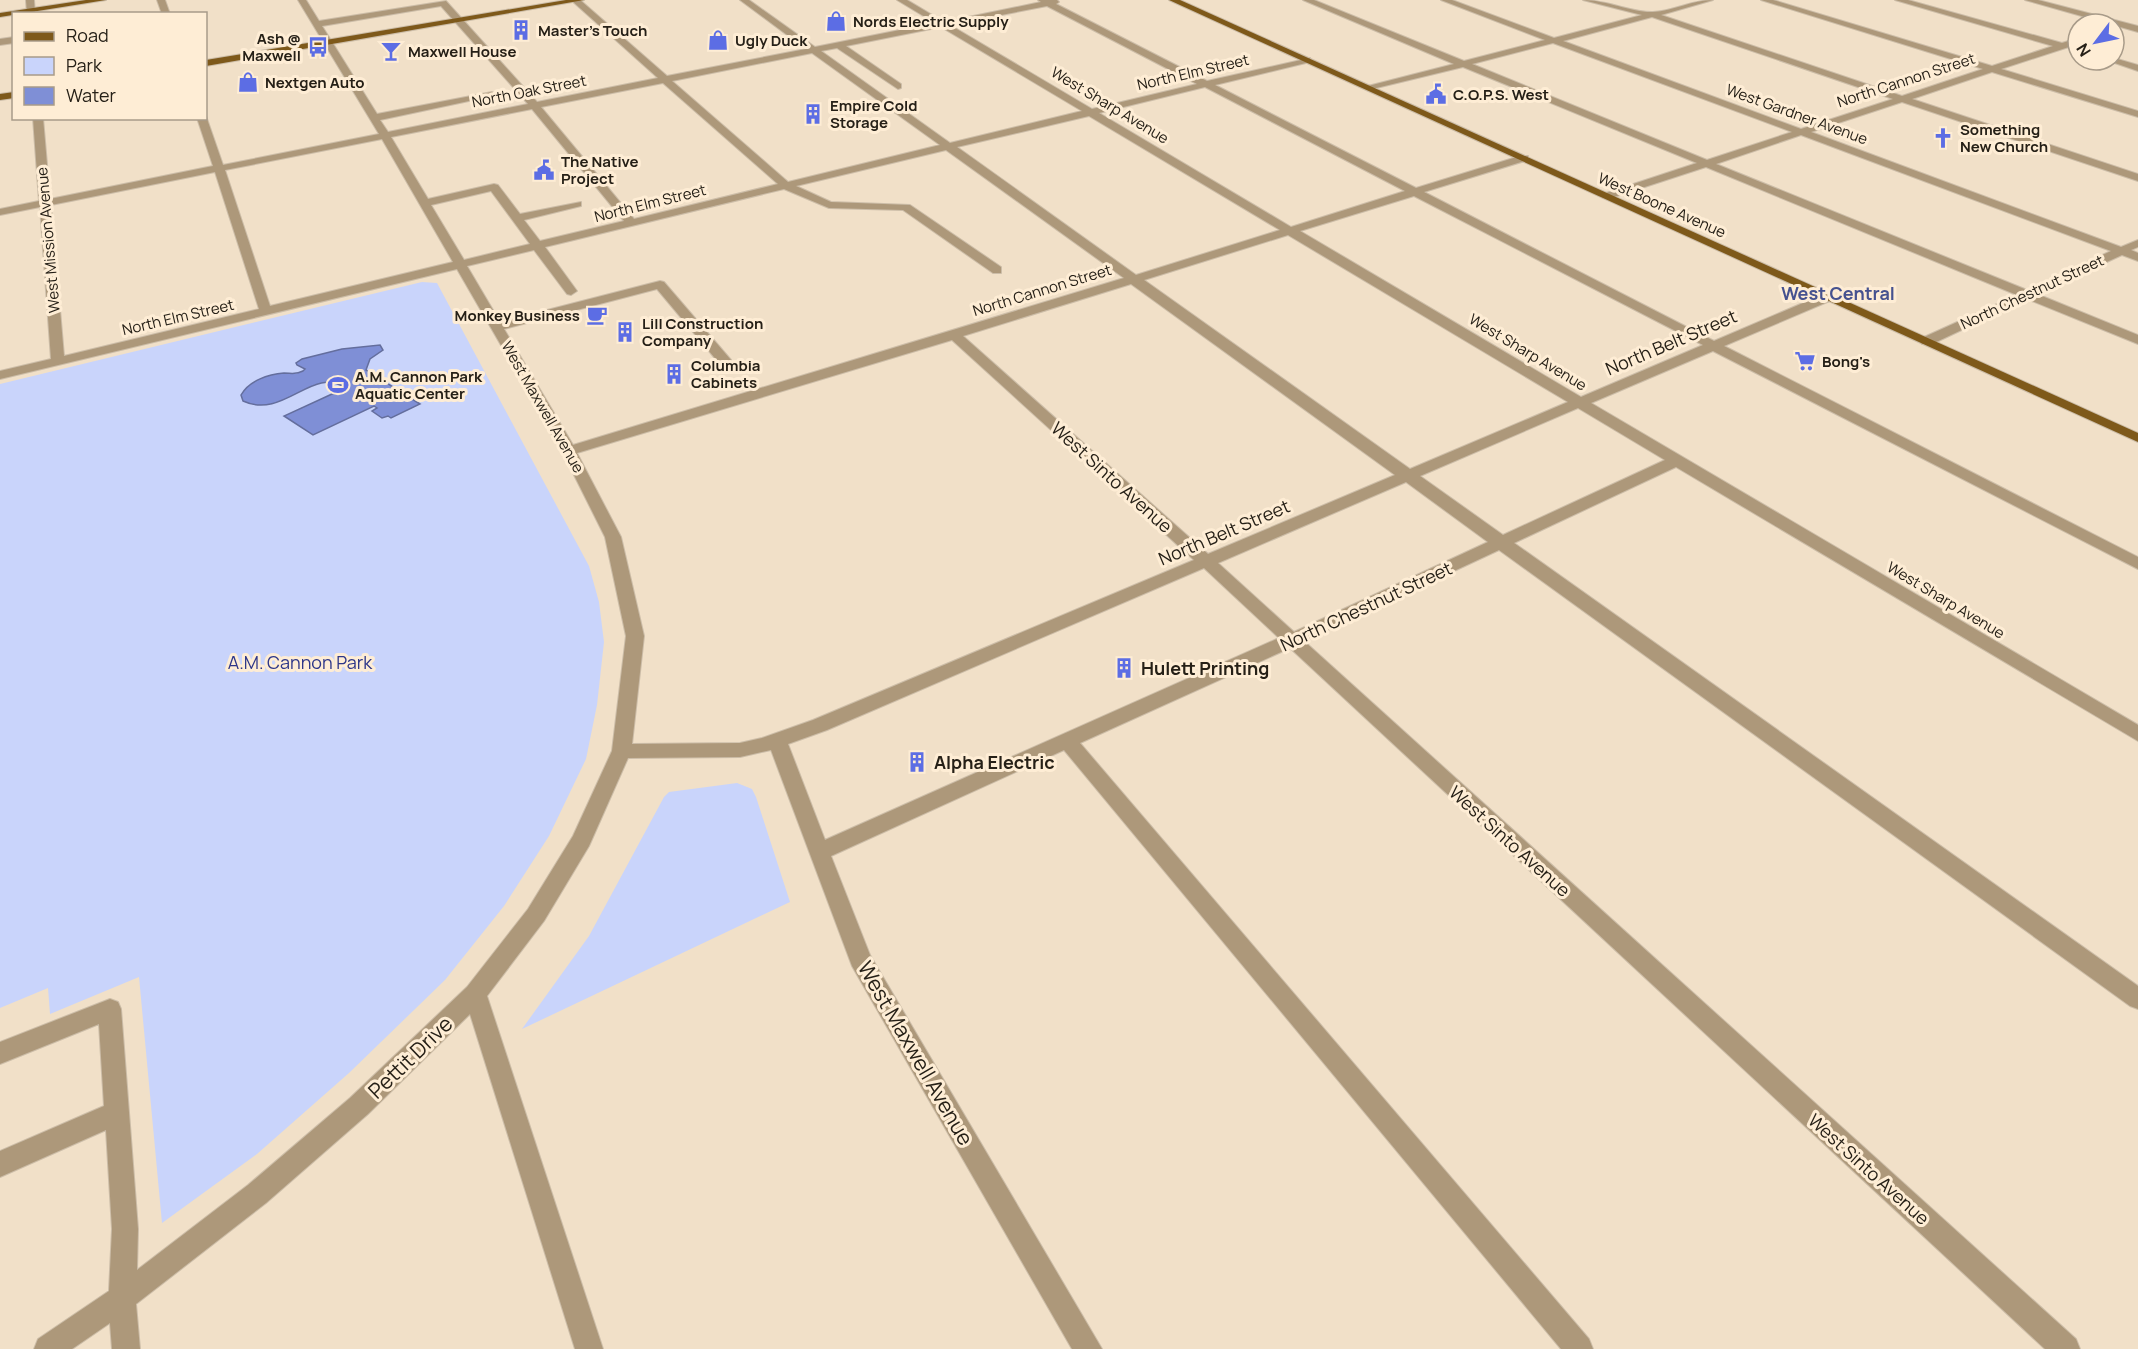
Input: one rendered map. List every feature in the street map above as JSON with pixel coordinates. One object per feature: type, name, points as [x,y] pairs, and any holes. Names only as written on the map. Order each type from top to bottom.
[{"type":"main road","points":[[31,12],[102,0]]},
{"type":"main road","points":[[207,63],[577,0]]},
{"type":"main road","name":"West Boone Avenue","points":[[1173,0],[2138,438]]},
{"type":"street","points":[[30,0],[31,12]]},
{"type":"street","points":[[577,0],[786,186],[829,205],[906,207],[997,270]]},
{"type":"street","points":[[744,0],[946,147],[1134,279],[2138,999]]},
{"type":"street","name":"West Sharp Avenue","points":[[901,0],[2138,734]]},
{"type":"street","name":"North Oak Street","points":[[0,212],[1064,0]]},
{"type":"street","points":[[1306,0],[2138,340]]},
{"type":"street","name":"West Gardner Avenue","points":[[1445,0],[2138,257]]},
{"type":"street","points":[[1587,0],[1653,15],[2138,178]]},
{"type":"street","points":[[1371,88],[1709,0]]},
{"type":"street","points":[[1765,0],[2138,114]]},
{"type":"street","points":[[1899,0],[2066,47]]},
{"type":"street","points":[[2029,0],[2074,12]]},
{"type":"street","name":"West Maxwell Avenue","points":[[306,1],[327,42],[385,135],[569,451],[613,537],[635,636],[622,751]]},
{"type":"street","points":[[1045,2],[2138,564]]},
{"type":"street","points":[[317,24],[443,3],[534,105],[632,223]]},
{"type":"street","name":"North Cannon Street","points":[[1607,196],[2066,44]]},
{"type":"street","points":[[839,45],[898,86]]},
{"type":"street","name":"North Elm Street","points":[[0,375],[1307,60]]},
{"type":"street","points":[[374,118],[492,95]]},
{"type":"street","name":"West Mission Avenue","points":[[38,120],[58,361]]},
{"type":"street","points":[[203,120],[266,312]]},
{"type":"street","name":"North Cannon Street","points":[[569,451],[954,335],[1524,158]]},
{"type":"street","points":[[424,203],[494,188],[571,291]]},
{"type":"street","points":[[517,218],[577,204]]},
{"type":"street","name":"North Chestnut Street","points":[[1926,341],[2138,243]]},
{"type":"street","points":[[497,327],[660,285],[724,360]]},
{"type":"street","name":"North Belt Street","points":[[622,751],[740,750],[820,725],[1828,297]]},
{"type":"street","name":"West Sinto Avenue","points":[[954,335],[1206,561],[2066,1349]]},
{"type":"street","name":"North Chestnut Street","points":[[821,851],[1291,640],[1678,460]]},
{"type":"street","name":"West Maxwell Avenue","points":[[777,740],[821,851],[860,959],[1088,1349]]},
{"type":"street","points":[[1068,741],[1580,1349]]},
{"type":"street","name":"Pettit Drive","points":[[48,1349],[122,1298],[283,1172],[359,1106],[475,994],[536,915],[582,840],[622,751]]},
{"type":"street","points":[[475,994],[589,1349]]},
{"type":"street","points":[[0,1053],[110,1009],[125,1229],[122,1298],[126,1349]]},
{"type":"street","points":[[0,1164],[117,1113]]},
{"type":"green space","name":"A.M. Cannon Park","points":[[422,282],[437,283],[589,566],[599,602],[604,642],[597,705],[586,759],[549,836],[504,906],[445,980],[349,1073],[257,1154],[162,1223],[139,977],[50,1014],[48,988],[0,1008],[0,384]]},
{"type":"green space","points":[[737,783],[752,789],[756,797],[790,902],[522,1029],[589,936],[664,797],[669,792]]},
{"type":"water","points":[[380,345],[383,350],[370,359],[366,370],[420,404],[391,418],[388,416],[382,418],[372,411],[377,408],[374,406],[313,435],[284,416],[345,388],[333,383],[321,383],[309,387],[272,404],[258,405],[243,401],[241,395],[244,390],[259,379],[303,371],[305,369],[296,363],[302,359],[342,349]]},
{"type":"place","name":"Nords Electric Supply","points":[[836,21]]},
{"type":"place","name":"Master's Touch","points":[[521,30]]},
{"type":"place","name":"Ugly Duck","points":[[718,40]]},
{"type":"place","name":"Ash @ Maxwell","points":[[318,47]]},
{"type":"place","name":"Maxwell House","points":[[391,51]]},
{"type":"place","name":"Nextgen Auto","points":[[248,82]]},
{"type":"place","name":"C.O.P.S. West","points":[[1436,94]]},
{"type":"place","name":"Empire Cold Storage","points":[[813,114]]},
{"type":"place","name":"Something New Church","points":[[1943,138]]},
{"type":"place","name":"The Native Project","points":[[544,170]]},
{"type":"place","name":"Monkey Business","points":[[597,315]]},
{"type":"place","name":"Lill Construction Company","points":[[625,332]]},
{"type":"place","name":"Bong's","points":[[1805,361]]},
{"type":"place","name":"Columbia Cabinets","points":[[674,374]]},
{"type":"place","name":"A.M. Cannon Park Aquatic Center","points":[[338,385]]},
{"type":"place","name":"Hulett Printing","points":[[1124,668]]},
{"type":"place","name":"Alpha Electric","points":[[917,762]]},
{"type":"district","name":"West Central","points":[[1838,293]]}]
